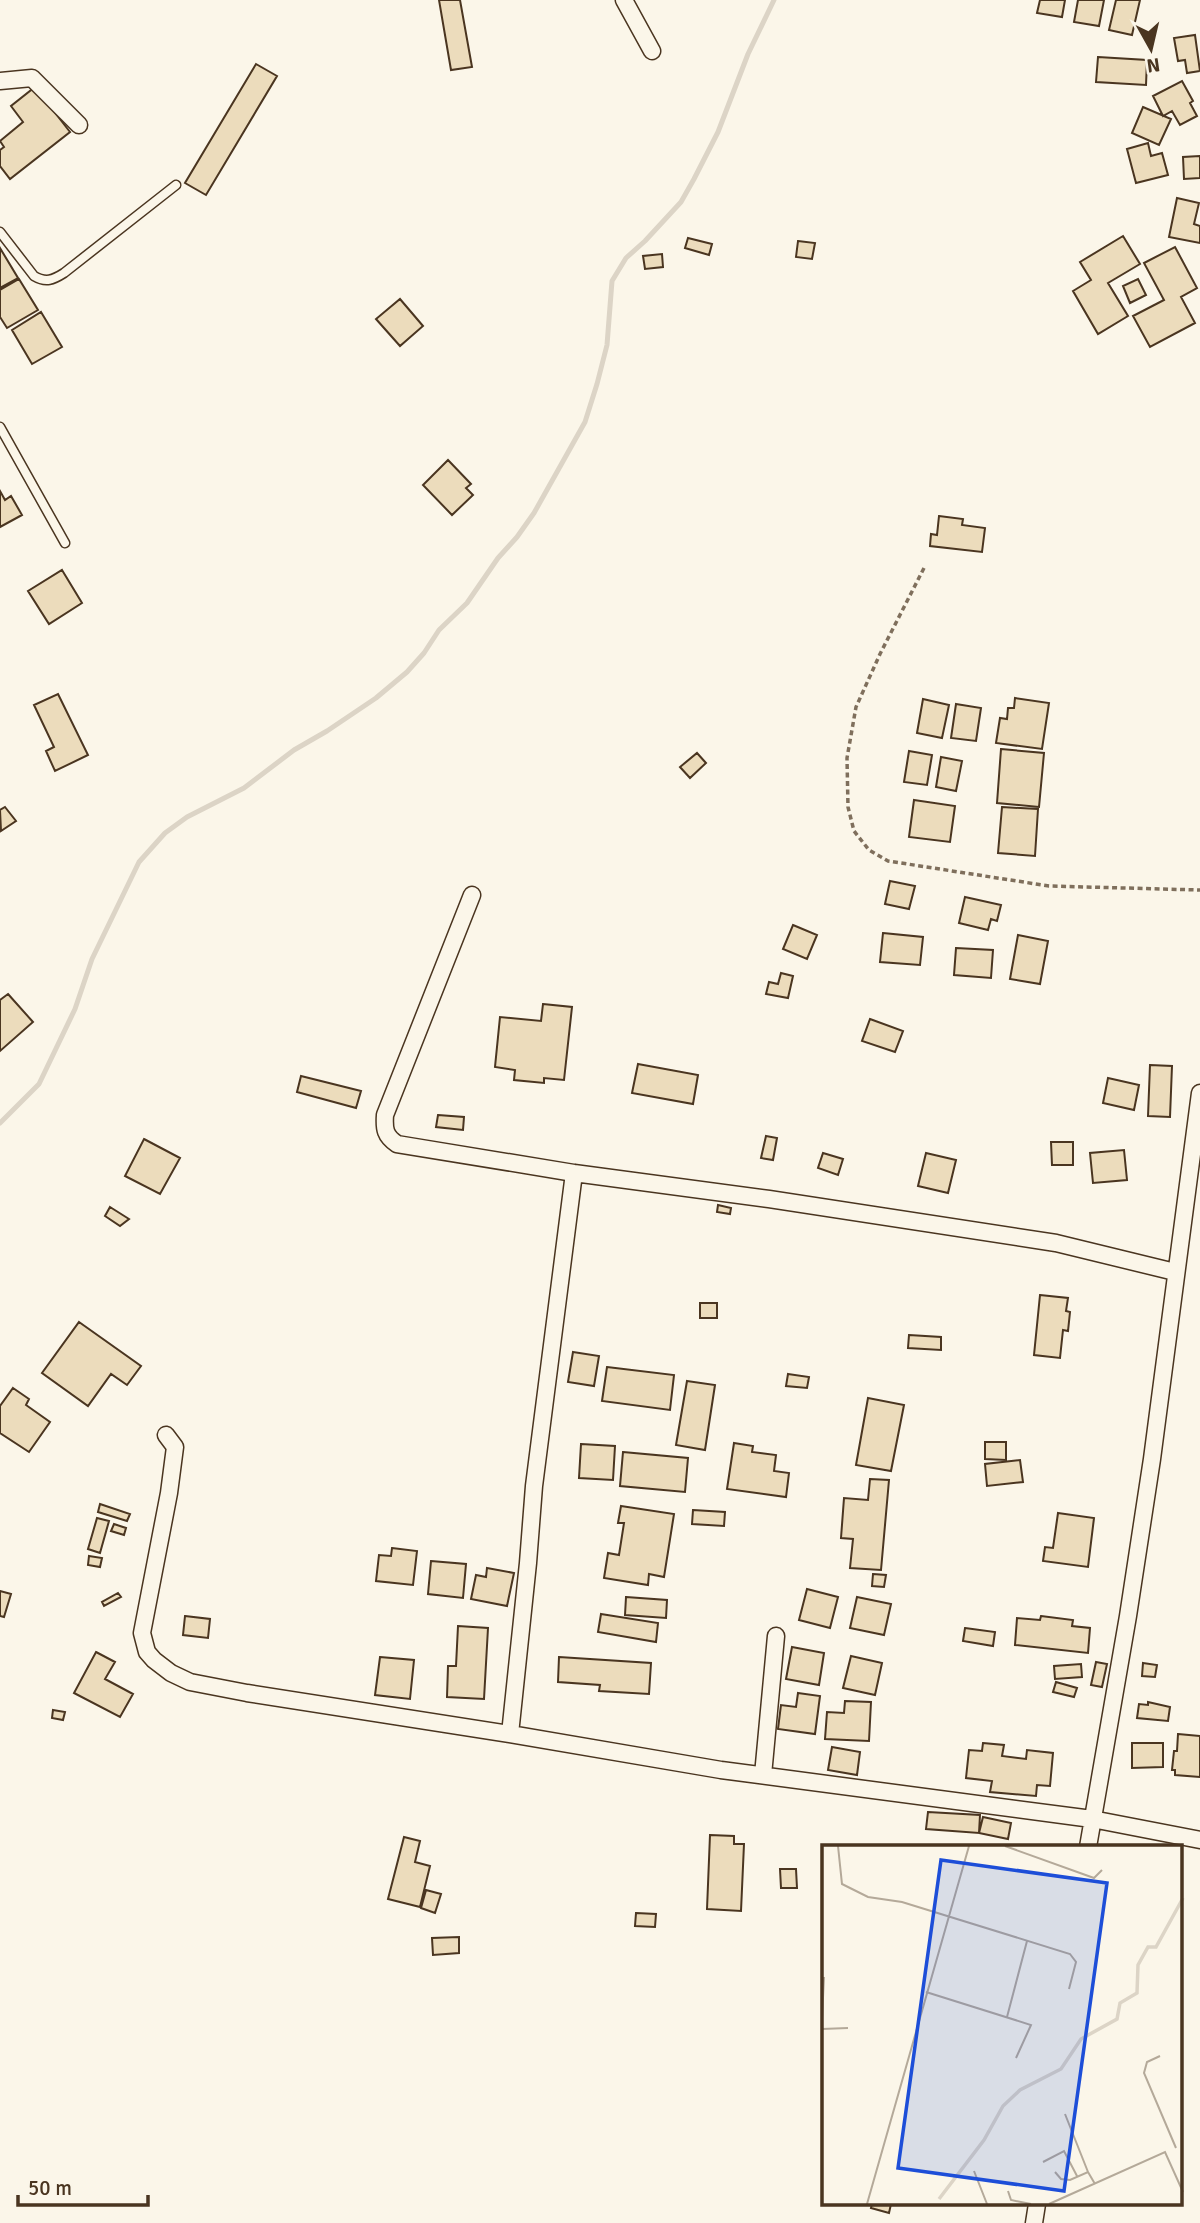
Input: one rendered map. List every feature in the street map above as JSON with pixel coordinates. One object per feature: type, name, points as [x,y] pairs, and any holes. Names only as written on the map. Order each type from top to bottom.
[{"type":"street","points":[[624,0],[652,51]]},
{"type":"street","points":[[0,81],[32,78],[79,125]]},
{"type":"street","points":[[472,895],[384,1115],[384,1128],[388,1138],[397,1143],[574,1173],[769,1199],[1056,1243],[1175,1272]]},
{"type":"street","points":[[1088,1845],[1128,1616],[1200,1093]]},
{"type":"street","points":[[509,1734],[534,1486],[574,1173]]},
{"type":"street","points":[[166,1435],[175,1447],[169,1493],[142,1633],[147,1652],[153,1660],[190,1682],[721,1770],[1091,1819],[1200,1840]]},
{"type":"street","points":[[762,1775],[776,1636]]},
{"type":"lane","points":[[0,232],[34,276],[49,281],[64,273],[176,186]]},
{"type":"lane","points":[[0,427],[65,543]]},
{"type":"path","points":[[924,568],[856,707],[846,758],[848,797],[854,831],[869,850],[888,861],[1049,886],[1200,890]]},
{"type":"building","points":[[439,0],[460,0],[472,67],[451,70]]},
{"type":"building","points":[[1040,0],[1065,0],[1062,17],[1037,13]]},
{"type":"building","points":[[1078,0],[1104,0],[1099,26],[1074,22]]},
{"type":"building","points":[[1116,0],[1140,0],[1132,35],[1109,30]]},
{"type":"building","points":[[1195,35],[1200,71],[1187,73],[1185,60],[1178,61],[1174,38]]},
{"type":"building","points":[[1098,57],[1147,60],[1146,85],[1096,82]]},
{"type":"building","points":[[256,64],[277,76],[206,195],[185,183]]},
{"type":"building","points":[[1182,81],[1193,101],[1190,103],[1197,116],[1180,125],[1172,111],[1163,116],[1153,96]]},
{"type":"building","points":[[35,87],[70,132],[10,179],[0,166],[0,150],[4,147],[0,141],[23,122],[11,106]]},
{"type":"building","points":[[1143,107],[1171,119],[1159,145],[1132,133]]},
{"type":"building","points":[[1148,143],[1151,156],[1162,153],[1168,175],[1136,183],[1127,149]]},
{"type":"building","points":[[1200,156],[1200,178],[1184,179],[1183,157]]},
{"type":"building","points":[[1177,198],[1199,203],[1194,224],[1200,226],[1200,243],[1169,237]]},
{"type":"building","points":[[1123,236],[1140,264],[1108,283],[1128,316],[1098,334],[1073,291],[1091,280],[1080,262]]},
{"type":"building","points":[[688,238],[712,244],[709,255],[685,248]]},
{"type":"building","points":[[798,241],[815,243],[812,259],[796,257]]},
{"type":"building","points":[[1175,247],[1197,288],[1181,297],[1195,323],[1150,347],[1133,316],[1164,300],[1144,263]]},
{"type":"building","points":[[0,248],[18,278],[0,288]]},
{"type":"building","points":[[662,254],[663,267],[645,269],[643,256]]},
{"type":"building","points":[[19,279],[38,310],[7,328],[0,317],[0,290]]},
{"type":"building","points":[[1138,279],[1146,295],[1130,303],[1123,286]]},
{"type":"building","points":[[400,299],[423,326],[400,346],[376,319]]},
{"type":"building","points":[[41,312],[62,347],[32,364],[12,330]]},
{"type":"building","points":[[448,460],[471,484],[466,488],[473,495],[452,515],[423,485]]},
{"type":"building","points":[[0,491],[5,500],[11,496],[22,515],[0,527]]},
{"type":"building","points":[[939,516],[963,519],[962,525],[985,528],[982,552],[930,546],[931,534],[937,535]]},
{"type":"building","points":[[62,570],[82,603],[49,624],[28,591]]},
{"type":"building","points":[[58,694],[88,755],[55,771],[46,751],[54,747],[34,705]]},
{"type":"building","points":[[1015,698],[1049,703],[1042,749],[996,743],[1000,718],[1007,719],[1008,708],[1014,708]]},
{"type":"building","points":[[923,699],[949,705],[942,738],[917,733]]},
{"type":"building","points":[[956,704],[981,708],[976,741],[951,738]]},
{"type":"building","points":[[1001,749],[1044,753],[1039,807],[997,803]]},
{"type":"building","points":[[909,751],[932,755],[927,785],[904,782]]},
{"type":"building","points":[[697,753],[706,763],[690,778],[680,767]]},
{"type":"building","points":[[941,757],[962,761],[956,791],[936,787]]},
{"type":"building","points":[[914,800],[955,806],[950,842],[909,837]]},
{"type":"building","points":[[5,807],[16,821],[1,831],[0,810]]},
{"type":"building","points":[[1002,807],[1038,809],[1035,856],[998,853]]},
{"type":"building","points":[[890,881],[915,886],[909,909],[885,904]]},
{"type":"building","points":[[965,897],[1001,905],[997,921],[991,919],[988,930],[959,923]]},
{"type":"building","points":[[793,925],[817,935],[807,959],[783,949]]},
{"type":"building","points":[[883,933],[923,937],[920,965],[880,962]]},
{"type":"building","points":[[1018,935],[1048,941],[1040,984],[1010,979]]},
{"type":"building","points":[[956,948],[993,950],[991,978],[954,975]]},
{"type":"building","points":[[781,973],[793,976],[788,998],[766,994],[769,982],[778,984]]},
{"type":"building","points":[[8,994],[33,1022],[0,1051],[0,1000]]},
{"type":"building","points":[[543,1004],[572,1007],[564,1080],[544,1078],[544,1083],[514,1080],[515,1070],[495,1067],[500,1017],[541,1021]]},
{"type":"building","points":[[870,1019],[903,1031],[895,1052],[862,1041]]},
{"type":"building","points":[[638,1064],[698,1075],[693,1104],[632,1093]]},
{"type":"building","points":[[1150,1065],[1172,1066],[1170,1117],[1148,1116]]},
{"type":"building","points":[[301,1076],[361,1091],[356,1108],[297,1092]]},
{"type":"building","points":[[1108,1078],[1139,1085],[1134,1110],[1103,1103]]},
{"type":"building","points":[[438,1115],[464,1117],[463,1130],[436,1127]]},
{"type":"building","points":[[766,1136],[777,1138],[773,1160],[761,1158]]},
{"type":"building","points":[[144,1139],[180,1158],[160,1194],[125,1176]]},
{"type":"building","points":[[1051,1142],[1073,1142],[1073,1165],[1052,1165]]},
{"type":"building","points":[[1124,1150],[1127,1180],[1093,1183],[1090,1153]]},
{"type":"building","points":[[823,1153],[843,1159],[838,1175],[818,1168]]},
{"type":"building","points":[[926,1153],[956,1160],[948,1193],[918,1186]]},
{"type":"building","points":[[718,1205],[731,1208],[730,1214],[717,1212]]},
{"type":"building","points":[[110,1207],[129,1219],[120,1226],[105,1216]]},
{"type":"building","points":[[1040,1295],[1068,1298],[1068,1331],[1063,1330],[1060,1358],[1034,1355]]},
{"type":"building","points":[[700,1303],[717,1303],[717,1318],[700,1318]]},
{"type":"building","points":[[79,1322],[141,1366],[127,1385],[111,1374],[88,1406],[42,1373]]},
{"type":"building","points":[[909,1335],[941,1337],[941,1350],[908,1348]]},
{"type":"building","points":[[573,1352],[599,1356],[594,1386],[568,1382]]},
{"type":"building","points":[[607,1367],[674,1375],[670,1410],[602,1401]]},
{"type":"building","points":[[788,1374],[809,1377],[807,1388],[786,1386]]},
{"type":"building","points":[[687,1381],[715,1385],[705,1450],[676,1445]]},
{"type":"building","points":[[13,1388],[29,1399],[26,1405],[50,1422],[29,1452],[0,1433],[0,1406]]},
{"type":"building","points":[[868,1398],[904,1405],[891,1471],[856,1465]]},
{"type":"building","points":[[985,1442],[1006,1442],[1006,1460],[985,1459]]},
{"type":"building","points":[[734,1443],[753,1446],[752,1452],[776,1455],[774,1471],[789,1473],[786,1497],[727,1489]]},
{"type":"building","points":[[581,1444],[615,1446],[613,1480],[579,1478]]},
{"type":"building","points":[[623,1452],[688,1458],[685,1492],[620,1486]]},
{"type":"building","points":[[1020,1460],[1023,1482],[987,1486],[985,1464]]},
{"type":"building","points":[[870,1479],[889,1480],[881,1570],[850,1568],[853,1539],[841,1538],[844,1498],[868,1500]]},
{"type":"building","points":[[100,1504],[130,1514],[127,1521],[98,1512]]},
{"type":"building","points":[[621,1506],[674,1514],[664,1577],[649,1574],[648,1585],[604,1578],[608,1553],[619,1555],[624,1523],[618,1523]]},
{"type":"building","points":[[693,1510],[725,1512],[724,1526],[692,1524]]},
{"type":"building","points":[[1058,1513],[1094,1518],[1088,1567],[1043,1561],[1045,1547],[1053,1548]]},
{"type":"building","points":[[97,1518],[109,1521],[100,1553],[88,1549]]},
{"type":"building","points":[[114,1524],[126,1528],[124,1535],[111,1531]]},
{"type":"building","points":[[392,1548],[417,1551],[413,1585],[376,1581],[379,1555],[391,1556]]},
{"type":"building","points":[[89,1556],[102,1558],[100,1567],[88,1565]]},
{"type":"building","points":[[431,1561],[466,1564],[463,1598],[428,1594]]},
{"type":"building","points":[[487,1568],[514,1573],[507,1606],[471,1599],[476,1575],[486,1577]]},
{"type":"building","points":[[873,1574],[886,1575],[884,1587],[872,1586]]},
{"type":"building","points":[[807,1589],[838,1597],[830,1628],[799,1620]]},
{"type":"building","points":[[0,1591],[11,1594],[4,1617],[0,1616]]},
{"type":"building","points":[[118,1593],[121,1597],[104,1606],[102,1602]]},
{"type":"building","points":[[626,1597],[667,1600],[666,1618],[625,1615]]},
{"type":"building","points":[[857,1597],[891,1604],[884,1635],[850,1628]]},
{"type":"building","points":[[601,1614],[658,1623],[656,1642],[598,1632]]},
{"type":"building","points":[[185,1616],[210,1619],[208,1638],[183,1635]]},
{"type":"building","points":[[1041,1616],[1073,1620],[1072,1626],[1090,1628],[1088,1653],[1015,1645],[1017,1618],[1040,1620]]},
{"type":"building","points":[[458,1626],[488,1628],[484,1699],[447,1697],[448,1666],[456,1666]]},
{"type":"building","points":[[965,1628],[995,1632],[993,1646],[963,1641]]},
{"type":"building","points":[[792,1647],[824,1653],[819,1685],[786,1679]]},
{"type":"building","points":[[96,1652],[115,1662],[105,1679],[133,1694],[120,1717],[74,1693]]},
{"type":"building","points":[[851,1656],[882,1663],[875,1695],[843,1688]]},
{"type":"building","points":[[380,1657],[414,1660],[410,1699],[375,1695]]},
{"type":"building","points":[[559,1657],[651,1663],[649,1694],[599,1691],[600,1685],[558,1682]]},
{"type":"building","points":[[1096,1662],[1107,1664],[1102,1687],[1091,1685]]},
{"type":"building","points":[[1143,1663],[1157,1665],[1155,1677],[1142,1676]]},
{"type":"building","points":[[1081,1664],[1082,1677],[1055,1679],[1054,1666]]},
{"type":"building","points":[[1056,1682],[1077,1688],[1074,1697],[1053,1692]]},
{"type":"building","points":[[798,1693],[820,1696],[815,1734],[778,1729],[781,1705],[796,1707]]},
{"type":"building","points":[[845,1701],[871,1702],[869,1741],[825,1739],[827,1712],[844,1713]]},
{"type":"building","points":[[1148,1702],[1170,1707],[1168,1721],[1137,1718],[1139,1704],[1148,1705]]},
{"type":"building","points":[[53,1710],[65,1712],[63,1720],[52,1718]]},
{"type":"building","points":[[1178,1734],[1200,1736],[1200,1777],[1175,1775],[1175,1770],[1172,1770]]},
{"type":"building","points":[[983,1743],[1004,1745],[1002,1756],[1026,1759],[1027,1750],[1053,1753],[1050,1786],[1037,1785],[1036,1796],[990,1792],[992,1781],[966,1778],[969,1750],[982,1751]]},
{"type":"building","points":[[1132,1743],[1163,1743],[1163,1767],[1132,1768]]},
{"type":"building","points":[[832,1747],[860,1752],[857,1775],[828,1770]]},
{"type":"building","points":[[928,1812],[980,1815],[979,1833],[926,1829]]},
{"type":"building","points":[[983,1817],[1011,1823],[1008,1839],[979,1833]]},
{"type":"building","points":[[710,1835],[734,1836],[734,1844],[744,1844],[741,1911],[707,1909]]},
{"type":"building","points":[[404,1837],[420,1841],[415,1862],[430,1866],[420,1907],[388,1899]]},
{"type":"building","points":[[780,1869],[796,1869],[797,1888],[781,1888]]},
{"type":"building","points":[[426,1890],[441,1894],[435,1913],[421,1908]]},
{"type":"building","points":[[636,1913],[656,1914],[655,1927],[635,1926]]},
{"type":"building","points":[[459,1937],[459,1953],[433,1955],[432,1938]]},
{"type":"building","points":[[872,2206],[891,2206],[889,2213]]},
{"type":"waterway","points":[[0,1123],[39,1084],[75,1009],[92,959],[139,862],[165,833],[187,817],[244,788],[294,750],[376,698],[407,672],[439,630],[467,603],[534,513],[585,422],[607,345],[612,281],[626,258],[681,202],[718,132],[748,54],[774,0]]}]
